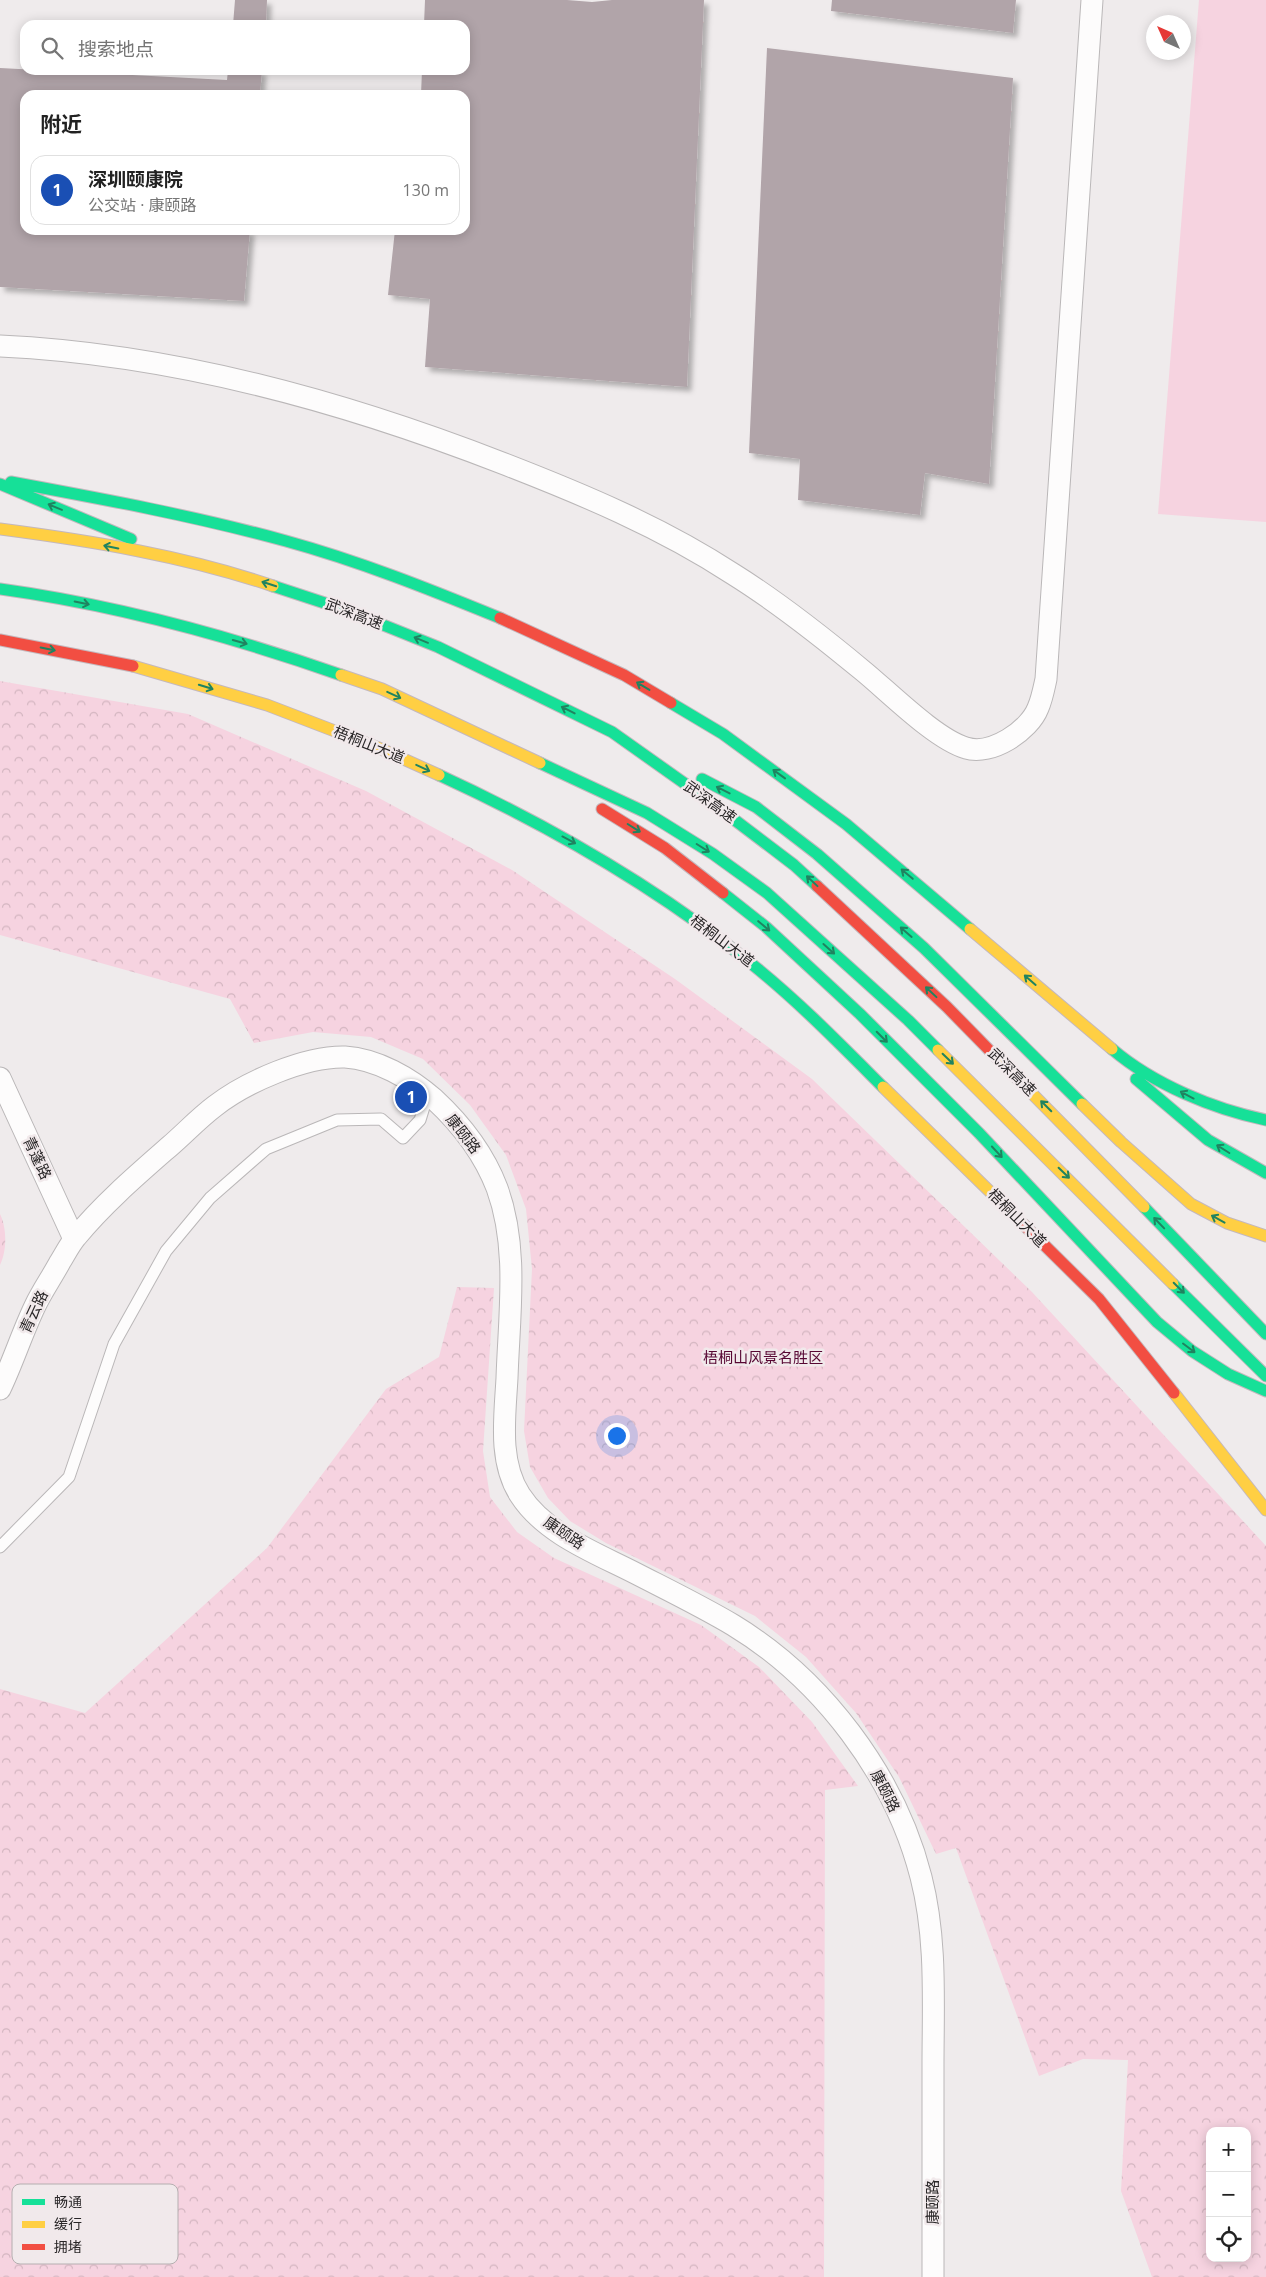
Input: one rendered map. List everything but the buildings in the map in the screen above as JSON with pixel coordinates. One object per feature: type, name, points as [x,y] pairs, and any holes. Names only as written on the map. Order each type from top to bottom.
[{"type":"main road","points":[[0,482],[181,560]]},
{"type":"main road","points":[[0,482],[143,507],[286,541],[410,581],[542,636],[624,675],[723,734],[846,824],[1125,1060],[1161,1082],[1197,1100],[1238,1114],[1266,1120]]},
{"type":"main road","name":"武深高速","points":[[0,529],[60,537],[181,560],[274,586],[346,610],[438,647],[612,732],[716,805],[794,865],[947,1007],[1095,1156],[1266,1334]]},
{"type":"main road","points":[[0,589],[45,595],[167,622],[285,655],[382,690],[647,813],[713,854],[767,893],[908,1020],[1266,1376]]},
{"type":"main road","points":[[0,602],[45,595]]},
{"type":"main road","name":"梧桐山大道","points":[[0,640],[146,669],[267,705],[379,748],[485,796],[577,844],[664,898],[754,965],[832,1036],[1099,1299],[1266,1510]]},
{"type":"main road","points":[[612,732],[756,807],[817,854],[924,948],[1128,1148],[1191,1204],[1226,1223],[1266,1236]]},
{"type":"main road","points":[[504,747],[665,848],[766,927],[860,1014],[979,1134],[1127,1292],[1158,1322],[1192,1351],[1228,1374],[1266,1391]]},
{"type":"main road","points":[[1067,1012],[1136,1080],[1208,1140],[1266,1173]]},
{"type":"street","points":[[0,346],[45,348],[179,367],[298,394],[449,443],[580,493],[664,533],[734,574],[858,666],[948,741],[969,750],[996,747],[1020,732],[1038,710],[1046,679],[1092,0]]},
{"type":"street","name":"康颐路","points":[[74,1239],[148,1165],[214,1106],[242,1089],[302,1064],[346,1057],[375,1063],[402,1076],[428,1094],[452,1116],[478,1151],[498,1189],[505,1216],[510,1248],[511,1279],[504,1425],[510,1474],[519,1494],[532,1510],[581,1546],[693,1602],[738,1628],[785,1664],[817,1694],[846,1728],[871,1764],[893,1803],[909,1840],[921,1876],[934,1957],[933,2277]]},
{"type":"street","name":"青蓬路","points":[[0,1078],[74,1239]]},
{"type":"street","name":"青云路","points":[[0,1389],[36,1304],[74,1239]]},
{"type":"lane","points":[[0,1547],[69,1477],[114,1344],[166,1251],[210,1198],[266,1149],[337,1120],[380,1119],[403,1138],[420,1120],[428,1094]]},
{"type":"green space","points":[[1199,0],[1266,0],[1266,522],[1158,514]]},
{"type":"green space","name":"梧桐山风景名胜区","points":[[0,681],[188,714],[366,791],[512,870],[675,979],[812,1079],[1032,1292],[1266,1546],[1266,2277],[1152,2277],[1121,2191],[1128,2060],[1083,2059],[1039,2076],[956,1848],[936,1854],[899,1777],[856,1713],[806,1657],[755,1616],[606,1543],[570,1521],[548,1498],[530,1467],[524,1431],[532,1269],[526,1209],[506,1155],[470,1105],[423,1059],[371,1037],[313,1032],[254,1043],[230,999],[0,935]]},
{"type":"green space","points":[[0,1214],[4,1226],[5,1240],[4,1253],[0,1265]]},
{"type":"green space","points":[[457,1287],[494,1288],[483,1451],[490,1497],[517,1532],[554,1558],[701,1625],[759,1667],[812,1722],[858,1786],[825,1790],[824,2277],[0,2277],[0,1689],[85,1713],[267,1548],[386,1389],[439,1357]]},
{"type":"traffic: fast","points":[[11,482],[183,516],[286,541],[420,586],[500,618]]},
{"type":"traffic: fast","points":[[0,484],[131,539]]},
{"type":"traffic: fast","points":[[273,586],[346,610],[438,647],[612,732],[715,805],[794,865],[817,886]]},
{"type":"traffic: fast","points":[[0,589],[87,604],[172,623],[257,647],[341,675]]},
{"type":"traffic: fast","points":[[671,703],[723,734],[846,824],[970,929]]},
{"type":"traffic: fast","points":[[540,763],[647,813],[713,854],[767,893],[908,1020],[938,1050]]},
{"type":"traffic: fast","points":[[439,775],[522,815],[562,837],[641,884],[679,910],[770,979],[883,1087]]},
{"type":"traffic: fast","points":[[702,779],[756,807],[817,854],[924,948],[1082,1104]]},
{"type":"traffic: fast","points":[[723,893],[766,927],[860,1014],[979,1133],[1157,1322],[1192,1351],[1228,1374],[1266,1391]]},
{"type":"traffic: fast","points":[[1112,1049],[1128,1062],[1184,1094],[1225,1109],[1266,1120]]},
{"type":"traffic: fast","points":[[1136,1079],[1208,1140],[1266,1173]]},
{"type":"traffic: fast","points":[[1144,1207],[1266,1334]]},
{"type":"traffic: fast","points":[[1173,1284],[1266,1376]]},
{"type":"traffic: slow","points":[[0,529],[69,539],[172,558],[240,575],[273,586]]},
{"type":"traffic: slow","points":[[133,666],[267,705],[379,748],[439,775]]},
{"type":"traffic: slow","points":[[341,675],[382,689],[540,763]]},
{"type":"traffic: slow","points":[[970,929],[1112,1049]]},
{"type":"traffic: slow","points":[[938,1050],[1173,1284]]},
{"type":"traffic: slow","points":[[993,1054],[1144,1207]]},
{"type":"traffic: slow","points":[[883,1087],[1025,1226]]},
{"type":"traffic: slow","points":[[1082,1104],[1121,1142],[1191,1204],[1227,1223],[1266,1236]]},
{"type":"traffic: slow","points":[[1174,1393],[1266,1510]]},
{"type":"traffic: jam","points":[[500,618],[624,675],[671,703]]},
{"type":"traffic: jam","points":[[0,640],[133,666]]},
{"type":"traffic: jam","points":[[602,809],[665,848],[723,893]]},
{"type":"traffic: jam","points":[[817,886],[947,1007],[993,1054]]},
{"type":"traffic: jam","points":[[1025,1226],[1099,1299],[1174,1393]]},
{"type":"place","name":"深圳颐康院","points":[[411,1097]]}]
